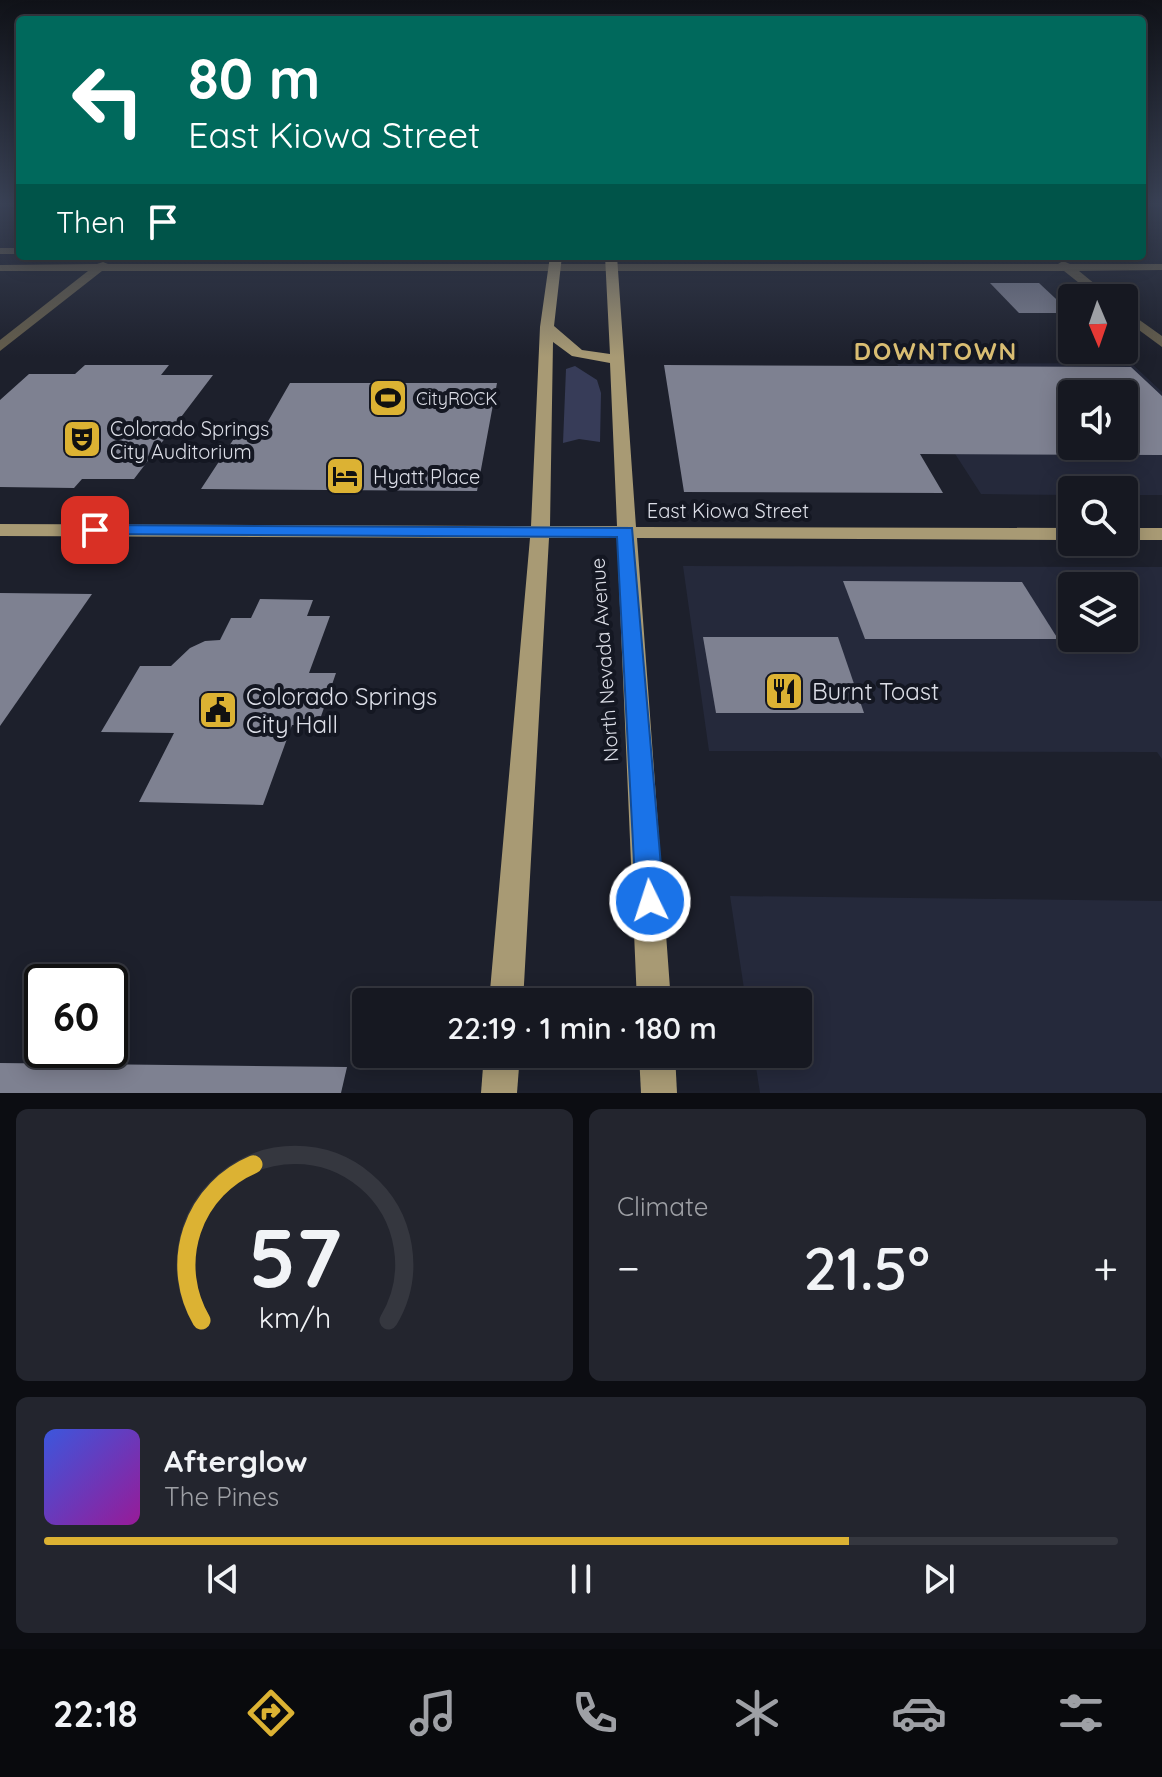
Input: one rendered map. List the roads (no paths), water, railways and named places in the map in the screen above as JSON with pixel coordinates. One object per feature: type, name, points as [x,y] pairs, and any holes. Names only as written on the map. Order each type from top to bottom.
[{"type":"main road","points":[[507,988],[540,532],[547,327],[555,262]]},
{"type":"main road","name":"North Nevada Avenue","points":[[612,262],[653,988]]},
{"type":"main road","points":[[547,327],[571,352],[583,357],[617,359]]},
{"type":"main road","name":"East Kiowa Street","points":[[0,530],[1058,534]]},
{"type":"main road","points":[[1138,534],[1162,534]]},
{"type":"main road","points":[[499,1093],[501,1068]]},
{"type":"main road","points":[[658,1068],[659,1093]]},
{"type":"street","points":[[0,347],[110,260]]},
{"type":"street","points":[[1059,260],[1089,284]]},
{"type":"street","points":[[0,268],[850,261],[1162,267]]},
{"type":"street","points":[[1138,324],[1162,343]]},
{"type":"place","name":"CityROCK","points":[[388,398]]},
{"type":"place","name":"Colorado Springs City Auditorium","points":[[82,439]]},
{"type":"place","name":"Hyatt Place","points":[[345,476]]},
{"type":"place","name":"Burnt Toast","points":[[784,691]]},
{"type":"place","name":"Colorado Springs City Hall","points":[[218,710]]},
{"type":"district","name":"DOWNTOWN","points":[[936,351]]}]
